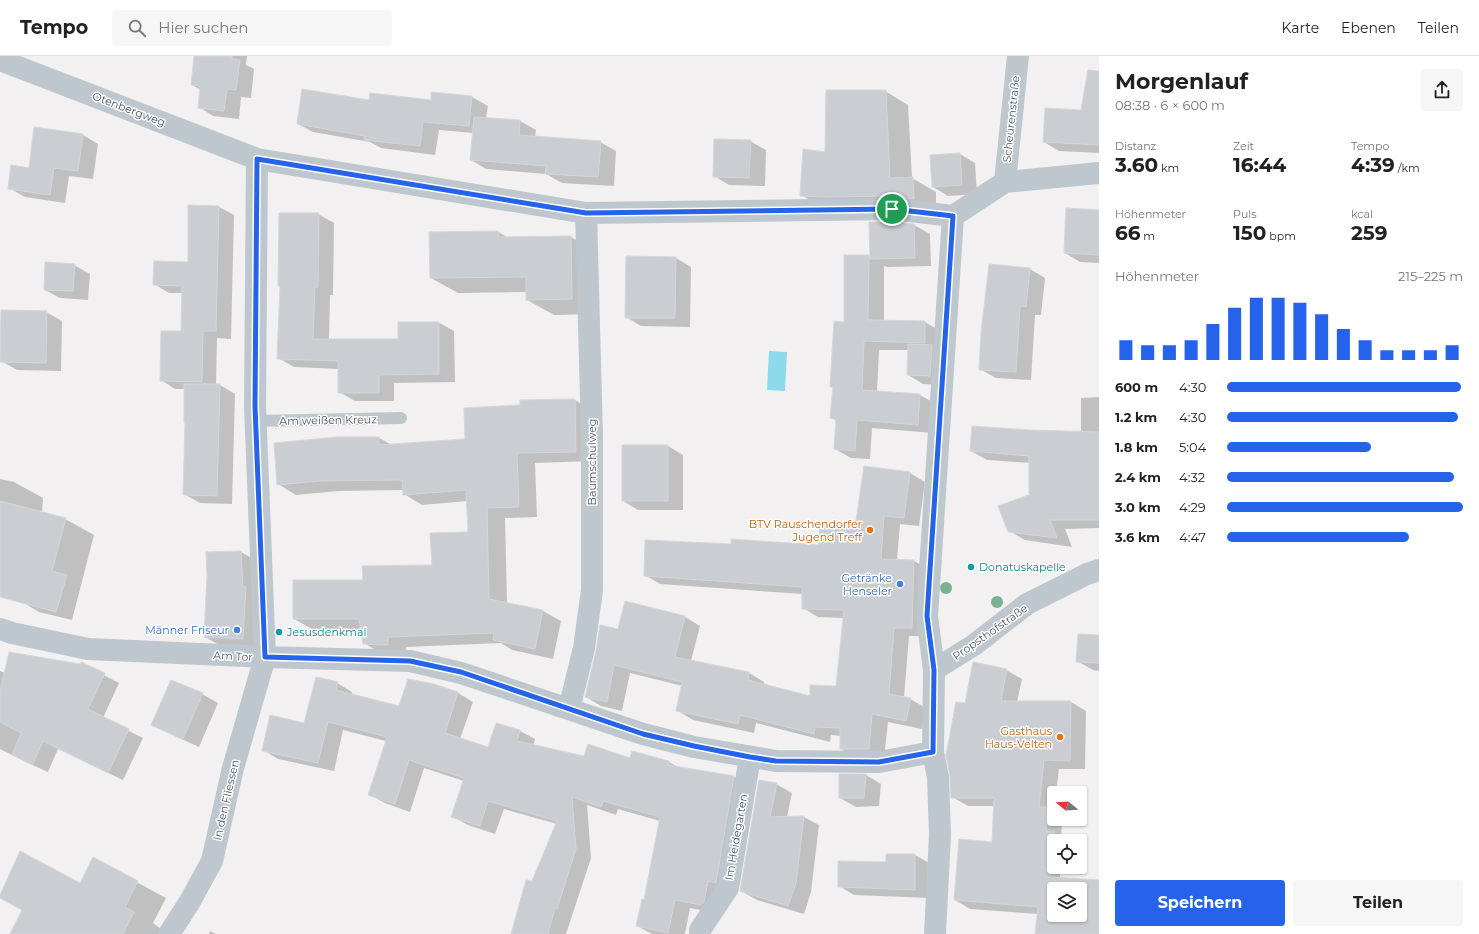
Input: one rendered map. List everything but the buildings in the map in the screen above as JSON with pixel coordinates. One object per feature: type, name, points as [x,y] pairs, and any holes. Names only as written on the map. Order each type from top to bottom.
[{"type":"street","name":"Scheurenstraße","points":[[1005,182],[1018,56]]},
{"type":"street","name":"Otenbergweg","points":[[0,60],[257,159]]},
{"type":"street","points":[[265,657],[255,421],[257,159],[586,213],[892,209],[953,216],[1005,182],[1099,173]]},
{"type":"street","name":"Baumschulweg","points":[[569,709],[584,648],[592,590],[592,436],[586,213]]},
{"type":"street","points":[[936,934],[940,835],[938,777],[933,752],[934,670],[927,616],[953,216]]},
{"type":"street","name":"Propsthofstraße","points":[[934,670],[974,645],[1027,604],[1087,574],[1099,570]]},
{"type":"street","name":"Am Tor","points":[[0,629],[12,634],[88,649],[265,657],[410,661],[461,672],[643,734],[694,746],[776,761],[879,762],[933,752]]},
{"type":"street","name":"In den Fliessen","points":[[169,934],[189,903],[212,861],[233,768],[265,657]]},
{"type":"street","name":"Im Heidegarten","points":[[700,934],[700,930],[728,888],[750,757]]},
{"type":"lane","name":"Am weißen Kreuz","points":[[255,421],[401,418]]},
{"type":"water","points":[[769,351],[787,352],[785,391],[767,390]]},
{"type":"place","name":"BTV Rauschendorfer Jugend Treff","points":[[870,530]]},
{"type":"place","name":"Donatuskapelle","points":[[971,567]]},
{"type":"place","name":"Getränke Henseler","points":[[900,584]]},
{"type":"place","name":"Männer Friseur","points":[[237,630]]},
{"type":"place","name":"Jesusdenkmal","points":[[279,632]]},
{"type":"place","name":"Gasthaus Haus-Velten","points":[[1060,737]]},
{"type":"route","points":[[257,159],[586,213],[892,209],[953,216],[927,616],[934,670],[933,752],[879,762],[776,761],[694,746],[643,734],[461,672],[410,661],[265,657],[255,406],[257,159]]}]
